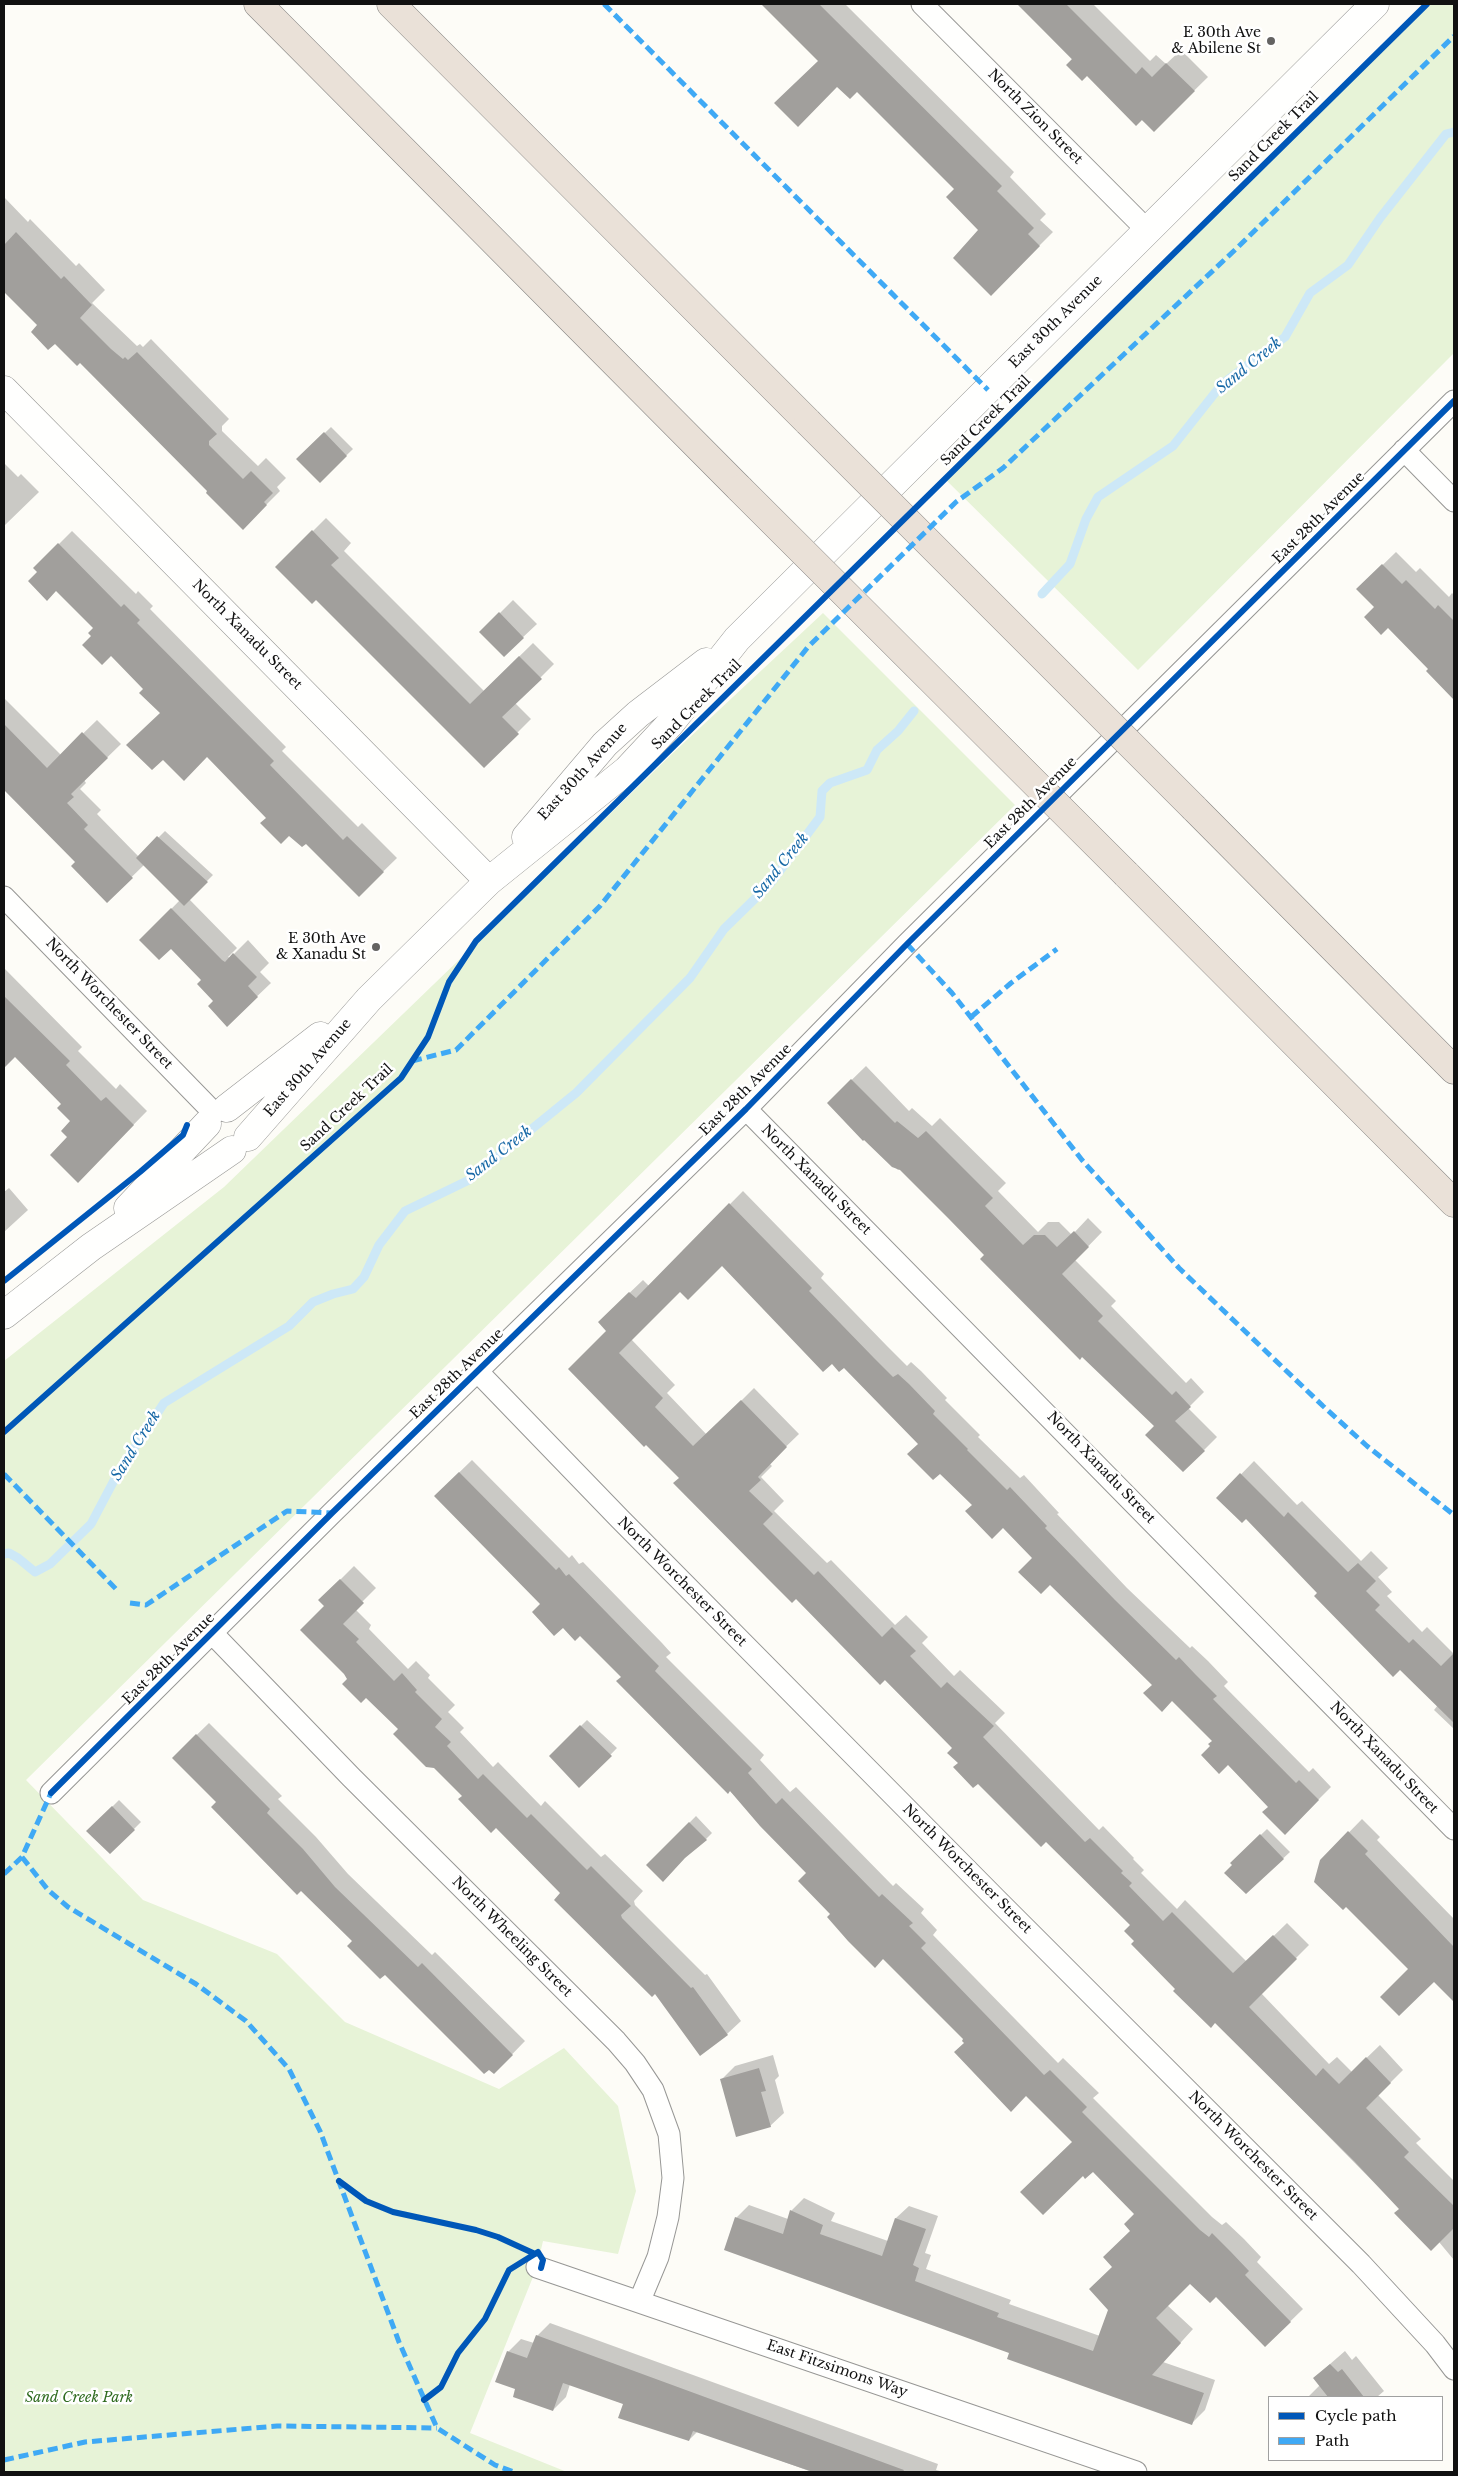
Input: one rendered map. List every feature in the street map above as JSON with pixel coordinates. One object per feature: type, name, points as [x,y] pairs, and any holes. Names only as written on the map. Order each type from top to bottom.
[{"type":"highway","points":[[258,4],[1454,1203]]},
{"type":"highway","points":[[391,4],[1454,1070]]},
{"type":"street","name":"North Zion Street","points":[[922,4],[1148,231]]},
{"type":"street","name":"East 30th Avenue","points":[[4,1315],[91,1247],[240,1144],[368,999],[489,881],[605,744],[638,714],[737,639],[1375,4]]},
{"type":"street","name":"North Xanadu Street","points":[[4,390],[489,881]]},
{"type":"street","name":"East 28th Avenue","points":[[51,1793],[746,1108],[914,937],[1454,400]]},
{"type":"street","points":[[1404,450],[1454,500]]},
{"type":"street","name":"North Worchester Street","points":[[4,897],[216,1115]]},
{"type":"street","name":"East 30th Avenue","points":[[91,1247],[216,1115],[368,999]]},
{"type":"street","points":[[234,1108],[245,1117],[249,1130],[240,1144],[225,1151],[212,1144],[208,1138],[216,1115],[234,1108]]},
{"type":"street","name":"North Xanadu Street","points":[[746,1108],[1454,1829]]},
{"type":"street","name":"North Worchester Street","points":[[478,1371],[850,1751],[1361,2264],[1435,2344],[1454,2369]]},
{"type":"street","name":"North Wheeling Street","points":[[212,1633],[351,1777],[616,2041],[635,2063],[653,2090],[669,2134],[673,2178],[668,2217],[658,2256],[640,2300]]},
{"type":"street","name":"East Fitzsimons Way","points":[[537,2266],[1136,2472]]},
{"type":"green space","points":[[1431,4],[1454,4],[1454,353],[1138,670],[945,479]]},
{"type":"green space","name":"Sand Creek Park","points":[[823,613],[1015,805],[26,1780],[143,1900],[277,1954],[345,2022],[499,2089],[564,2048],[618,2106],[636,2191],[618,2254],[543,2241],[537,2267],[470,2433],[567,2472],[4,2472],[4,1361],[224,1187],[674,752]]},
{"type":"building","points":[[761,4],[819,4],[1002,186],[997,191],[1034,228],[1028,234],[1040,246],[991,296],[953,258],[978,230],[946,197],[954,189],[857,92],[850,99],[837,87],[798,127],[774,103],[818,61]]},
{"type":"building","points":[[1017,4],[1066,4],[1136,74],[1142,67],[1152,77],[1166,63],[1195,91],[1154,132],[1142,120],[1136,126],[1087,76],[1082,81],[1066,65],[1072,59]]},
{"type":"building","points":[[16,232],[61,279],[64,276],[92,305],[80,318],[123,359],[125,357],[128,360],[137,352],[217,434],[209,441],[209,445],[243,479],[251,471],[273,493],[264,502],[267,505],[243,530],[80,363],[77,366],[55,344],[48,350],[31,332],[37,325],[4,292],[4,245]]},
{"type":"building","points":[[324,432],[347,456],[320,483],[296,459]]},
{"type":"building","points":[[312,530],[339,558],[331,565],[470,704],[519,656],[542,679],[502,717],[519,734],[484,768],[316,600],[312,604],[275,567]]},
{"type":"building","points":[[58,543],[121,607],[124,604],[140,620],[137,623],[274,761],[270,765],[343,840],[347,836],[384,872],[359,897],[306,844],[302,847],[289,836],[281,844],[260,823],[266,818],[207,757],[184,781],[163,760],[152,770],[126,745],[160,713],[139,693],[143,689],[111,656],[102,665],[82,645],[91,636],[88,633],[93,628],[56,591],[47,601],[28,581],[37,572],[33,568]]},
{"type":"building","points":[[1382,564],[1402,584],[1406,580],[1435,609],[1438,605],[1454,621],[1454,700],[1426,671],[1428,669],[1388,628],[1381,635],[1364,617],[1374,607],[1356,589]]},
{"type":"building","points":[[499,612],[524,638],[504,657],[479,632]]},
{"type":"building","points":[[4,724],[47,768],[82,732],[108,758],[71,794],[74,797],[67,803],[88,825],[84,829],[133,878],[107,903],[71,866],[75,862],[4,790]]},
{"type":"building","points":[[157,836],[208,882],[184,906],[136,858]]},
{"type":"building","points":[[171,908],[222,960],[225,962],[233,953],[257,977],[248,986],[258,997],[227,1027],[208,1006],[213,1001],[197,984],[201,980],[171,949],[159,960],[139,940]]},
{"type":"building","points":[[4,996],[70,1061],[66,1065],[101,1101],[106,1097],[134,1125],[78,1183],[50,1155],[67,1137],[61,1131],[70,1121],[57,1108],[61,1104],[15,1057],[4,1068]]},
{"type":"building","points":[[851,1079],[895,1123],[897,1121],[918,1138],[926,1131],[993,1198],[985,1206],[1023,1245],[1034,1235],[1045,1235],[1057,1247],[1074,1231],[1089,1247],[1062,1274],[1103,1316],[1098,1321],[1172,1395],[1176,1391],[1191,1407],[1175,1421],[1205,1451],[1183,1472],[1145,1435],[1154,1426],[1082,1357],[1080,1360],[980,1259],[984,1255],[949,1219],[900,1170],[892,1167],[863,1141],[827,1103]]},
{"type":"building","points":[[729,1203],[812,1288],[809,1291],[874,1358],[893,1377],[898,1374],[909,1384],[935,1411],[933,1414],[967,1450],[1007,1490],[1010,1487],[1047,1526],[1045,1528],[1176,1660],[1179,1657],[1217,1696],[1213,1699],[1296,1783],[1299,1780],[1319,1800],[1285,1835],[1262,1812],[1268,1807],[1228,1765],[1219,1774],[1201,1755],[1210,1746],[1208,1744],[1212,1741],[1172,1701],[1162,1712],[1143,1693],[1152,1685],[1050,1585],[1041,1594],[1018,1572],[1032,1558],[1003,1528],[992,1539],[965,1511],[972,1505],[940,1474],[933,1480],[907,1454],[918,1444],[844,1368],[839,1372],[832,1364],[823,1372],[722,1266],[688,1300],[680,1292],[619,1353],[663,1398],[655,1407],[693,1446],[741,1400],[787,1447],[758,1477],[761,1480],[749,1491],[773,1514],[763,1524],[814,1575],[818,1571],[882,1637],[892,1627],[916,1651],[910,1656],[941,1688],[947,1682],[994,1726],[983,1737],[1085,1842],[1090,1838],[1123,1871],[1121,1873],[1132,1883],[1129,1886],[1163,1921],[1172,1912],[1233,1973],[1273,1935],[1297,1959],[1249,2007],[1316,2076],[1323,2068],[1339,2084],[1366,2057],[1391,2083],[1366,2108],[1409,2152],[1404,2157],[1454,2206],[1454,2228],[1431,2251],[1394,2213],[1399,2209],[1354,2161],[1215,2023],[1211,2028],[1173,1991],[1175,1989],[1131,1944],[1134,1941],[1124,1931],[1130,1925],[1046,1842],[1041,1847],[978,1784],[973,1788],[953,1767],[958,1763],[947,1753],[952,1748],[885,1680],[880,1685],[796,1599],[792,1603],[673,1483],[679,1478],[646,1445],[644,1447],[568,1369],[606,1331],[598,1322],[629,1292],[636,1298]]},
{"type":"building","points":[[459,1472],[556,1570],[559,1567],[566,1576],[569,1574],[659,1666],[655,1671],[752,1769],[748,1773],[776,1804],[782,1798],[879,1897],[882,1894],[913,1923],[909,1926],[926,1943],[921,1948],[1044,2075],[1050,2070],[1087,2107],[1082,2112],[1200,2230],[1209,2237],[1212,2233],[1231,2252],[1249,2271],[1245,2275],[1291,2322],[1265,2347],[1216,2297],[1210,2303],[1190,2284],[1156,2318],[1181,2343],[1152,2375],[1204,2393],[1192,2425],[1007,2359],[1009,2353],[724,2250],[735,2217],[783,2234],[790,2210],[823,2225],[820,2234],[882,2256],[895,2218],[926,2229],[913,2265],[919,2268],[915,2281],[999,2313],[997,2317],[1093,2351],[1108,2310],[1089,2289],[1112,2267],[1103,2257],[1130,2231],[1124,2224],[1134,2214],[1093,2172],[1085,2179],[1083,2176],[1043,2215],[1020,2192],[1072,2142],[1026,2096],[1011,2112],[954,2052],[964,2043],[963,2039],[883,1959],[875,1968],[848,1941],[827,1917],[830,1914],[798,1881],[806,1873],[760,1826],[730,1791],[728,1794],[616,1681],[621,1677],[580,1636],[575,1641],[563,1628],[554,1636],[532,1612],[540,1604],[434,1496]]},
{"type":"building","points":[[1240,1473],[1284,1517],[1288,1512],[1348,1572],[1358,1563],[1376,1581],[1366,1591],[1380,1605],[1375,1610],[1409,1643],[1413,1639],[1441,1666],[1454,1653],[1454,1723],[1400,1670],[1393,1677],[1314,1596],[1317,1593],[1246,1519],[1242,1523],[1216,1498]]},
{"type":"building","points":[[340,1579],[364,1603],[343,1624],[359,1639],[356,1642],[394,1681],[402,1673],[417,1690],[415,1692],[442,1719],[435,1727],[451,1742],[447,1746],[478,1779],[483,1774],[527,1818],[531,1814],[587,1870],[591,1866],[631,1906],[621,1915],[622,1918],[691,1988],[693,1987],[728,2035],[700,2056],[655,1994],[652,1997],[554,1900],[560,1893],[496,1828],[491,1833],[458,1799],[462,1796],[434,1768],[426,1767],[393,1734],[398,1729],[366,1698],[361,1703],[342,1684],[347,1679],[344,1674],[300,1630],[324,1606],[318,1600]]},
{"type":"building","points":[[580,1725],[612,1756],[579,1788],[549,1756]]},
{"type":"building","points":[[196,1734],[270,1809],[267,1813],[303,1849],[335,1887],[418,1967],[422,1963],[513,2055],[494,2074],[489,2070],[484,2074],[385,1975],[380,1979],[347,1946],[352,1941],[301,1891],[297,1895],[211,1807],[216,1802],[172,1758]]},
{"type":"building","points":[[112,1806],[135,1830],[110,1854],[86,1831]]},
{"type":"building","points":[[689,1822],[707,1840],[685,1858],[663,1882],[646,1865]]},
{"type":"building","points":[[1348,1831],[1368,1851],[1365,1854],[1454,1947],[1454,2002],[1434,1982],[1399,2016],[1380,1997],[1408,1969],[1346,1907],[1343,1910],[1314,1882],[1320,1860]]},
{"type":"building","points":[[1260,1834],[1284,1859],[1246,1894],[1224,1873],[1232,1865],[1230,1863]]},
{"type":"building","points":[[759,2068],[766,2091],[761,2092],[771,2127],[736,2137],[720,2079]]},
{"type":"building","points":[[536,2335],[904,2470],[903,2472],[813,2472],[693,2431],[689,2441],[618,2418],[623,2404],[563,2383],[553,2411],[513,2397],[515,2389],[495,2382],[507,2351],[527,2358]]},
{"type":"building","points":[[1330,2364],[1338,2372],[1342,2369],[1363,2396],[1327,2396],[1313,2378]]},
{"type":"waterway","name":"Sand Creek","points":[[1042,594],[1070,564],[1086,519],[1098,497],[1173,446],[1222,384],[1285,337],[1310,293],[1348,265],[1380,218],[1446,134],[1454,132]]},
{"type":"waterway","name":"Sand Creek","points":[[4,1554],[9,1553],[18,1558],[35,1572],[50,1564],[91,1524],[119,1471],[164,1403],[289,1326],[313,1302],[353,1289],[364,1277],[379,1245],[405,1211],[469,1180],[576,1093],[690,978],[724,929],[770,884],[820,817],[822,791],[830,783],[867,770],[877,750],[898,731],[914,711]]},
{"type":"marked path","points":[[604,4],[988,390]]},
{"type":"marked path","points":[[412,1061],[456,1050],[600,906],[808,647],[956,502],[1003,468],[1237,248],[1454,36]]},
{"type":"marked path","points":[[907,944],[952,993],[1082,1160],[1179,1268],[1367,1446],[1454,1515]]},
{"type":"marked path","points":[[971,1017],[1011,983],[1057,949]]},
{"type":"marked path","points":[[4,1474],[116,1589]]},
{"type":"marked path","points":[[130,1603],[146,1605],[287,1511],[332,1513]]},
{"type":"marked path","points":[[4,1874],[22,1857],[51,1793]]},
{"type":"marked path","points":[[22,1857],[48,1890],[68,1907],[196,1984],[246,2021],[289,2069],[320,2131],[399,2342],[437,2428],[495,2465],[514,2472]]},
{"type":"marked path","points":[[4,2460],[85,2442],[277,2426],[437,2428]]},
{"type":"cycle path","name":"Sand Creek Trail","points":[[4,1432],[401,1078],[428,1037],[449,982],[476,941],[1427,4]]},
{"type":"cycle path","points":[[51,1793],[332,1513],[746,1109],[907,944],[1454,401]]},
{"type":"cycle path","points":[[4,1281],[140,1172],[183,1135],[187,1125]]},
{"type":"cycle path","points":[[339,2181],[366,2201],[393,2212],[476,2230],[498,2237],[533,2253]]},
{"type":"cycle path","points":[[424,2400],[441,2387],[458,2353],[485,2319],[509,2270],[538,2252],[543,2260],[541,2268]]},
{"type":"place","name":"E 30th Ave & Abilene St","points":[[1271,41]]},
{"type":"place","name":"E 30th Ave & Xanadu St","points":[[376,947]]}]
